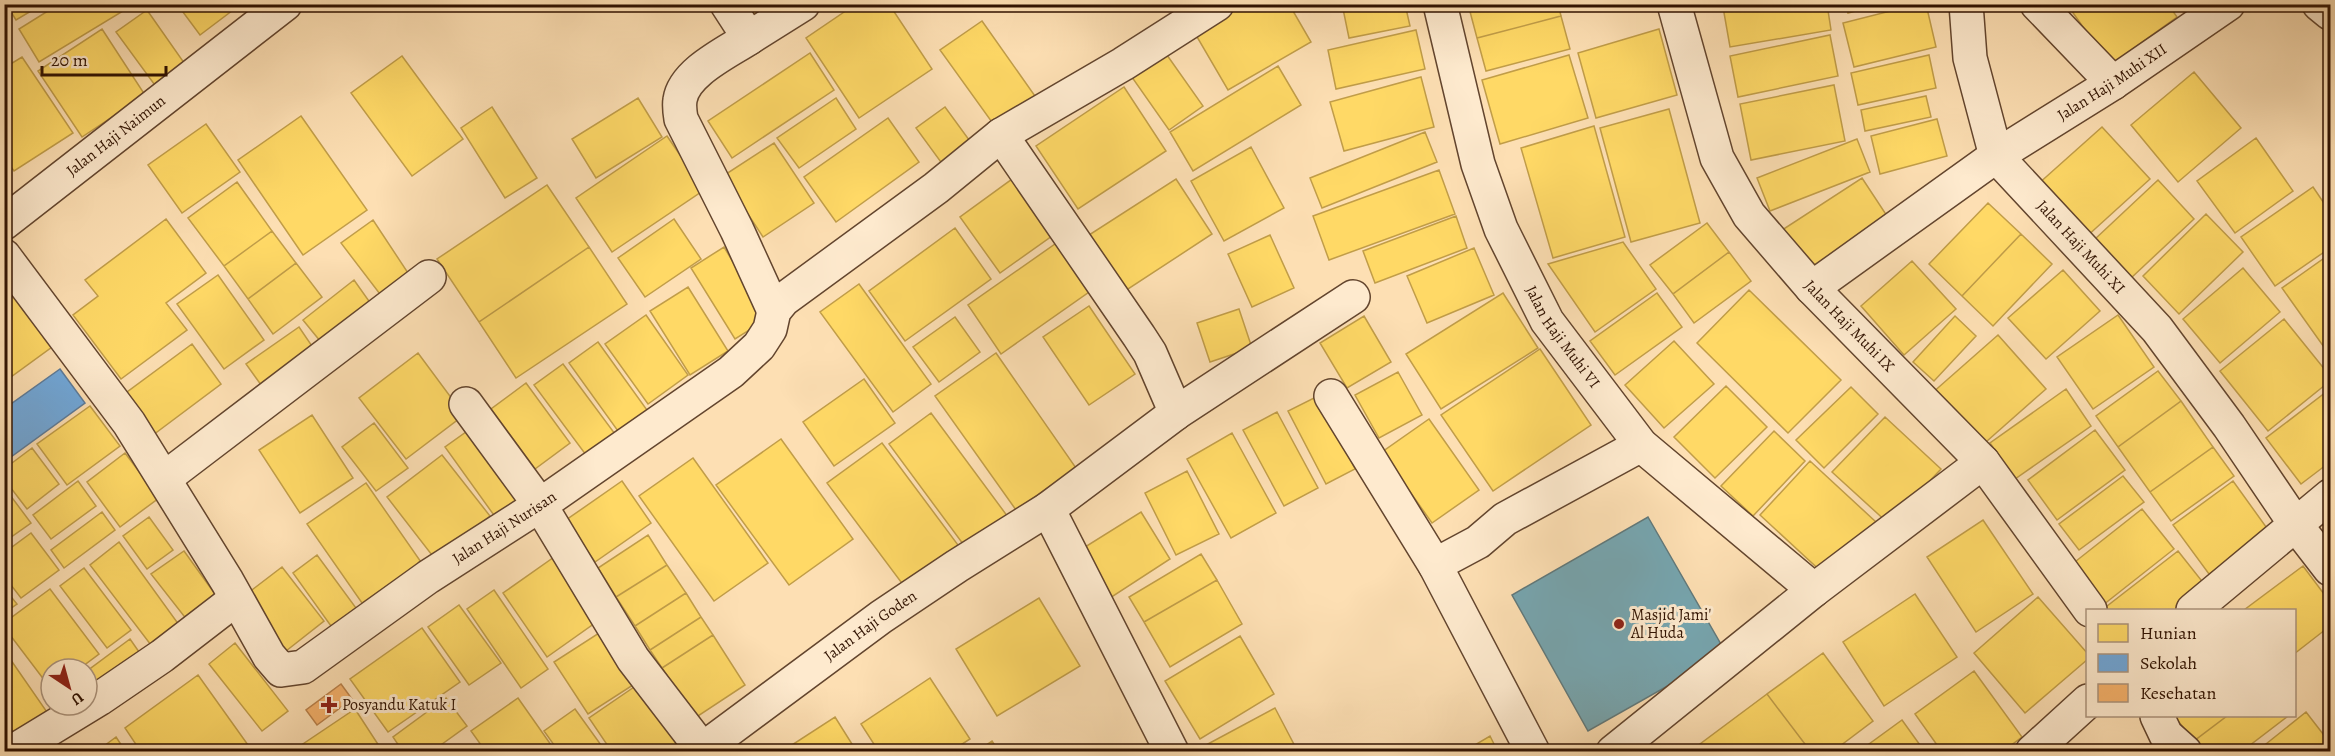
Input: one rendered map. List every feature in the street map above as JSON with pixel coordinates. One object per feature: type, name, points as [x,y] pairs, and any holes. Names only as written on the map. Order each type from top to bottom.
[{"type":"street","name":"Jalan Haji Naimun","points":[[4,223],[285,4]]},
{"type":"street","points":[[727,4],[749,38]]},
{"type":"street","points":[[803,4],[712,59],[692,77],[680,98],[681,119],[737,230],[774,311],[792,293],[936,188],[1001,135],[1123,64],[1217,4]]},
{"type":"street","name":"Jalan Haji Muhi VI","points":[[1440,4],[1478,164],[1501,229],[1547,321],[1641,445],[1814,590]]},
{"type":"street","name":"Jalan Haji Muhi IX","points":[[1674,4],[1717,158],[1749,215],[1812,288],[1983,462],[2089,609]]},
{"type":"street","points":[[1812,288],[1996,156],[1970,58],[1966,4]]},
{"type":"street","points":[[2037,4],[2113,83]]},
{"type":"street","name":"Jalan Haji Muhi XII","points":[[1996,156],[2113,83],[2228,4]]},
{"type":"street","points":[[2319,4],[2331,13]]},
{"type":"street","points":[[1001,135],[1150,353],[1176,413]]},
{"type":"street","name":"Jalan Haji Muhi XI","points":[[1996,156],[2157,329],[2229,426],[2296,525],[2331,569]]},
{"type":"street","name":"Jalan Haji Nurisan","points":[[4,256],[129,423],[165,478],[269,656],[281,670],[303,667],[428,577],[540,505],[731,372],[759,346],[770,329],[774,311]]},
{"type":"street","points":[[165,478],[429,277]]},
{"type":"street","name":"Jalan Haji Goden","points":[[701,750],[881,617],[1048,509],[1176,413],[1353,297]]},
{"type":"street","points":[[1331,396],[1435,565],[1533,752]]},
{"type":"street","points":[[466,404],[540,505],[633,659],[701,750]]},
{"type":"street","points":[[1435,565],[1478,542],[1506,519],[1641,445]]},
{"type":"street","points":[[1613,752],[1814,590],[1983,462]]},
{"type":"street","points":[[2194,609],[2331,496]]},
{"type":"street","points":[[1048,509],[1172,752]]},
{"type":"street","points":[[12,752],[99,699],[162,656],[236,599]]},
{"type":"street","points":[[2032,752],[2086,703]]},
{"type":"building: Hunian","points":[[6,4],[43,4],[16,20]]},
{"type":"building: Hunian","points":[[59,4],[126,4],[128,8],[39,62],[19,29]]},
{"type":"building: Hunian","points":[[177,4],[241,4],[200,35]]},
{"type":"building: Hunian","points":[[745,4],[790,4],[759,26]]},
{"type":"building: Hunian","points":[[856,4],[889,4],[932,69],[859,118],[806,38]]},
{"type":"building: Hunian","points":[[1237,4],[1289,4],[1311,42],[1228,90],[1193,30]]},
{"type":"building: Hunian","points":[[1342,4],[1405,4],[1410,26],[1349,38]]},
{"type":"building: Hunian","points":[[1468,4],[1558,4],[1561,16],[1477,38]]},
{"type":"building: Hunian","points":[[1741,4],[1827,4],[1831,30],[1730,47],[1723,7]]},
{"type":"building: Hunian","points":[[1846,4],[1882,4],[1848,13]]},
{"type":"building: Hunian","points":[[1926,4],[1936,47],[1854,67],[1843,23]]},
{"type":"building: Hunian","points":[[2079,4],[2168,4],[2177,17],[2110,65],[2071,10]]},
{"type":"building: Hunian","points":[[2179,4],[2206,4],[2187,17]]},
{"type":"building: Hunian","points":[[147,10],[187,67],[157,88],[116,32]]},
{"type":"building: Hunian","points":[[1561,16],[1570,49],[1486,71],[1477,38]]},
{"type":"building: Hunian","points":[[982,21],[1035,96],[994,125],[940,50]]},
{"type":"building: Hunian","points":[[102,29],[145,95],[82,137],[38,71]]},
{"type":"building: Hunian","points":[[1659,29],[1677,95],[1596,118],[1578,53]]},
{"type":"building: Hunian","points":[[1416,30],[1425,69],[1336,89],[1328,50]]},
{"type":"building: Hunian","points":[[1830,35],[1838,76],[1738,97],[1730,56]]},
{"type":"building: Hunian","points":[[1162,48],[1203,106],[1169,130],[1129,73]]},
{"type":"building: Hunian","points":[[810,53],[834,90],[732,158],[708,121]]},
{"type":"building: Hunian","points":[[1569,55],[1588,118],[1500,144],[1482,80]]},
{"type":"building: Hunian","points":[[1929,55],[1936,88],[1858,105],[1851,73]]},
{"type":"building: Hunian","points":[[402,56],[463,139],[412,176],[351,93]]},
{"type":"building: Hunian","points":[[22,57],[73,133],[14,171],[4,157],[4,68]]},
{"type":"building: Hunian","points":[[1278,66],[1301,105],[1193,171],[1170,132]]},
{"type":"building: Hunian","points":[[2194,72],[2241,128],[2178,182],[2131,125]]},
{"type":"building: Hunian","points":[[1421,77],[1434,127],[1344,151],[1330,102]]},
{"type":"building: Hunian","points":[[1834,85],[1845,141],[1751,160],[1740,104]]},
{"type":"building: Hunian","points":[[1124,87],[1166,151],[1078,209],[1036,146]]},
{"type":"building: Hunian","points":[[1926,96],[1931,117],[1865,131],[1861,110]]},
{"type":"building: Hunian","points":[[638,98],[662,137],[596,178],[572,139]]},
{"type":"building: Hunian","points":[[836,98],[856,129],[799,168],[777,138]]},
{"type":"building: Hunian","points":[[492,107],[537,178],[505,198],[461,128]]},
{"type":"building: Hunian","points":[[945,107],[975,148],[946,169],[916,128]]},
{"type":"building: Hunian","points":[[1669,109],[1700,223],[1631,242],[1600,128]]},
{"type":"building: Hunian","points":[[301,116],[367,210],[303,255],[238,160]]},
{"type":"building: Hunian","points":[[888,118],[919,162],[836,222],[804,177]]},
{"type":"building: Hunian","points":[[1937,119],[1947,156],[1880,174],[1871,136]]},
{"type":"building: Hunian","points":[[206,124],[240,172],[182,213],[148,165]]},
{"type":"building: Hunian","points":[[1594,126],[1625,237],[1553,258],[1521,148]]},
{"type":"building: Hunian","points":[[2102,127],[2150,179],[2085,238],[2037,185]]},
{"type":"building: Hunian","points":[[1425,132],[1437,162],[1322,208],[1310,178]]},
{"type":"building: Hunian","points":[[667,136],[704,190],[612,252],[576,198]]},
{"type":"building: Hunian","points":[[2256,138],[2293,191],[2235,233],[2197,181]]},
{"type":"building: Hunian","points":[[1857,139],[1870,172],[1770,211],[1757,178]]},
{"type":"building: Hunian","points":[[774,143],[814,203],[763,237],[723,176]]},
{"type":"building: Hunian","points":[[1251,147],[1284,208],[1224,241],[1191,181]]},
{"type":"building: Hunian","points":[[1439,170],[1455,214],[1329,260],[1313,216]]},
{"type":"building: Hunian","points":[[1019,174],[1059,231],[1000,273],[960,217]]},
{"type":"building: Hunian","points":[[1862,178],[1891,222],[1808,277],[1779,232]]},
{"type":"building: Hunian","points":[[1176,179],[1212,234],[1125,291],[1089,235]]},
{"type":"building: Hunian","points":[[2158,180],[2194,219],[2130,279],[2094,240]]},
{"type":"building: Hunian","points":[[237,182],[272,231],[224,266],[188,218]]},
{"type":"building: Hunian","points":[[547,185],[589,247],[479,322],[437,259]]},
{"type":"building: Hunian","points":[[2313,187],[2330,212],[2330,248],[2275,286],[2241,237]]},
{"type":"building: Hunian","points":[[1988,203],[2021,234],[1962,296],[1929,264]]},
{"type":"building: Hunian","points":[[2206,214],[2243,252],[2179,314],[2143,276]]},
{"type":"building: Hunian","points":[[1456,216],[1467,248],[1375,283],[1363,251]]},
{"type":"building: Hunian","points":[[166,219],[206,273],[166,303],[187,330],[121,379],[73,315],[98,296],[85,280]]},
{"type":"building: Hunian","points":[[674,219],[701,259],[645,297],[618,258]]},
{"type":"building: Hunian","points":[[373,220],[412,279],[383,298],[341,243]]},
{"type":"building: Hunian","points":[[1707,223],[1729,252],[1673,294],[1650,265]]},
{"type":"building: Hunian","points":[[955,228],[991,279],[905,341],[869,291]]},
{"type":"building: Hunian","points":[[272,231],[296,263],[248,299],[224,266]]},
{"type":"building: Hunian","points":[[2021,234],[2052,264],[1993,326],[1962,296]]},
{"type":"building: Hunian","points":[[1270,235],[1294,288],[1252,307],[1228,254]]},
{"type":"building: Hunian","points":[[1065,237],[1099,285],[1001,354],[968,305]]},
{"type":"building: Hunian","points":[[1623,242],[1656,289],[1595,332],[1548,264]]},
{"type":"building: Hunian","points":[[589,247],[627,304],[516,378],[479,322]]},
{"type":"building: Hunian","points":[[724,247],[767,319],[735,339],[691,268]]},
{"type":"building: Hunian","points":[[1474,248],[1494,295],[1427,323],[1407,276]]},
{"type":"building: Hunian","points":[[1729,252],[1751,281],[1694,323],[1673,294]]},
{"type":"building: Hunian","points":[[2330,254],[2330,347],[2326,350],[2282,288]]},
{"type":"building: Hunian","points":[[1912,261],[1956,309],[1904,355],[1861,306]]},
{"type":"building: Hunian","points":[[296,263],[322,297],[273,334],[248,299]]},
{"type":"building: Hunian","points":[[2243,268],[2280,312],[2220,363],[2183,319]]},
{"type":"building: Hunian","points":[[2063,270],[2100,311],[2046,359],[2008,318]]},
{"type":"building: Hunian","points":[[218,275],[264,340],[224,369],[177,304]]},
{"type":"building: Hunian","points":[[354,280],[376,311],[325,347],[303,320]]},
{"type":"building: Hunian","points":[[859,284],[931,384],[893,412],[820,312]]},
{"type":"building: Hunian","points":[[7,286],[52,347],[4,382],[4,288]]},
{"type":"building: Hunian","points":[[688,287],[728,351],[690,375],[650,311]]},
{"type":"building: Hunian","points":[[1749,290],[1841,380],[1788,433],[1697,343]]},
{"type":"building: Hunian","points":[[1503,293],[1538,348],[1441,409],[1406,354]]},
{"type":"building: Hunian","points":[[1657,293],[1682,327],[1615,375],[1590,341]]},
{"type":"building: Hunian","points":[[1089,306],[1135,374],[1089,405],[1043,337]]},
{"type":"building: Hunian","points":[[1239,309],[1252,348],[1210,362],[1197,323]]},
{"type":"building: Hunian","points":[[646,315],[688,375],[648,404],[605,344]]},
{"type":"building: Hunian","points":[[2118,315],[2154,367],[2093,409],[2057,357]]},
{"type":"building: Hunian","points":[[1364,316],[1391,362],[1347,388],[1320,343]]},
{"type":"building: Hunian","points":[[1955,316],[1976,336],[1934,381],[1913,362]]},
{"type":"building: Hunian","points":[[955,317],[980,352],[939,382],[913,347]]},
{"type":"building: Hunian","points":[[2284,319],[2330,376],[2330,381],[2268,431],[2220,371]]},
{"type":"building: Hunian","points":[[299,327],[316,352],[264,389],[246,364]]},
{"type":"building: Hunian","points":[[1998,335],[2046,389],[1978,449],[1931,394]]},
{"type":"building: Hunian","points":[[1674,341],[1714,384],[1664,428],[1625,385]]},
{"type":"building: Hunian","points":[[598,342],[652,417],[623,438],[569,363]]},
{"type":"building: Hunian","points":[[192,344],[221,384],[153,435],[123,395]]},
{"type":"building: Hunian","points":[[1540,349],[1591,425],[1493,491],[1441,415]]},
{"type":"building: Hunian","points":[[418,353],[464,415],[406,459],[359,398]]},
{"type":"building: Hunian","points":[[996,353],[1076,468],[1016,510],[935,396]]},
{"type":"building: Hunian","points":[[563,364],[618,438],[589,459],[534,385]]},
{"type":"building: Hunian","points":[[2158,371],[2181,401],[2118,447],[2096,416]]},
{"type":"building: Hunian","points":[[1398,372],[1422,415],[1379,438],[1355,395]]},
{"type":"building: Hunian","points":[[864,379],[895,423],[834,466],[803,422]]},
{"type":"building: Hunian","points":[[526,383],[570,443],[535,469],[491,409]]},
{"type":"building: Hunian","points":[[1726,386],[1767,427],[1715,478],[1674,437]]},
{"type":"building: Hunian","points":[[1851,387],[1878,414],[1824,468],[1796,440]]},
{"type":"building: Hunian","points":[[2066,389],[2091,426],[2015,479],[1990,443]]},
{"type":"building: Hunian","points":[[2330,389],[2330,462],[2301,484],[2266,438]]},
{"type":"building: Hunian","points":[[1318,396],[1355,469],[1326,484],[1288,411]]},
{"type":"building: Hunian","points":[[2181,401],[2213,447],[2150,492],[2118,447]]},
{"type":"building: Hunian","points":[[90,406],[120,446],[67,485],[37,444]]},
{"type":"building: Hunian","points":[[1277,412],[1318,488],[1284,506],[1243,430]]},
{"type":"building: Hunian","points":[[931,413],[1008,517],[966,548],[889,444]]},
{"type":"building: Hunian","points":[[312,415],[353,478],[300,513],[259,450]]},
{"type":"building: Hunian","points":[[1885,417],[1941,469],[1889,524],[1832,472]]},
{"type":"building: Hunian","points":[[1429,419],[1479,490],[1432,523],[1382,452]]},
{"type":"building: Hunian","points":[[374,423],[408,468],[376,491],[342,447]]},
{"type":"building: Hunian","points":[[473,427],[525,498],[496,518],[445,447]]},
{"type":"building: Hunian","points":[[2095,430],[2125,470],[2057,520],[2028,480]]},
{"type":"building: Hunian","points":[[1774,431],[1805,461],[1753,516],[1721,486]]},
{"type":"building: Hunian","points":[[1232,433],[1276,513],[1231,538],[1187,459]]},
{"type":"building: Hunian","points":[[781,439],[853,539],[789,585],[716,485]]},
{"type":"building: Hunian","points":[[882,443],[958,545],[904,586],[827,483]]},
{"type":"building: Hunian","points":[[2213,447],[2234,476],[2171,521],[2150,492]]},
{"type":"building: Hunian","points":[[32,448],[59,484],[27,509],[4,479],[4,469]]},
{"type":"building: Hunian","points":[[125,453],[159,498],[120,527],[87,482]]},
{"type":"building: Hunian","points":[[442,455],[490,516],[435,559],[387,497]]},
{"type":"building: Hunian","points":[[693,458],[768,563],[714,601],[639,496]]},
{"type":"building: Hunian","points":[[1810,461],[1876,522],[1826,576],[1760,515]]},
{"type":"building: Hunian","points":[[1187,471],[1219,534],[1176,555],[1145,493]]},
{"type":"building: Hunian","points":[[2123,476],[2144,502],[2079,550],[2059,524]]},
{"type":"building: Hunian","points":[[78,481],[96,506],[51,539],[33,515]]},
{"type":"building: Hunian","points":[[622,481],[651,523],[595,562],[566,520]]},
{"type":"building: Hunian","points":[[2233,481],[2269,531],[2209,574],[2173,525]]},
{"type":"building: Hunian","points":[[366,483],[421,562],[362,603],[307,524]]},
{"type":"building: Hunian","points":[[4,487],[31,523],[4,542]]},
{"type":"building: Hunian","points":[[2142,509],[2174,549],[2103,605],[2071,565]]},
{"type":"building: Hunian","points":[[102,512],[115,530],[64,568],[51,550]]},
{"type":"building: Hunian","points":[[1141,512],[1170,559],[1107,600],[1077,552]]},
{"type":"building: Hunian","points":[[149,517],[173,550],[147,569],[123,536]]},
{"type":"building: Hunian","points":[[1983,520],[2033,594],[1976,632],[1927,557]]},
{"type":"building: Hunian","points":[[31,533],[59,570],[21,598],[4,576],[4,553]]},
{"type":"building: Hunian","points":[[648,535],[667,565],[616,597],[598,568]]},
{"type":"building: Hunian","points":[[119,542],[182,629],[154,649],[90,565]]},
{"type":"building: Hunian","points":[[184,551],[220,601],[191,625],[151,574]]},
{"type":"building: Hunian","points":[[2178,551],[2209,590],[2184,609],[2103,609]]},
{"type":"building: Hunian","points":[[1201,554],[1217,580],[1144,622],[1129,597]]},
{"type":"building: Hunian","points":[[317,555],[356,608],[331,626],[293,573]]},
{"type":"building: Hunian","points":[[557,555],[602,618],[547,657],[503,593]]},
{"type":"building: Hunian","points":[[667,565],[686,593],[635,626],[616,597]]},
{"type":"building: Hunian","points":[[2303,566],[2330,602],[2330,626],[2296,652],[2296,609],[2245,609]]},
{"type":"building: Hunian","points":[[282,567],[324,621],[286,651],[244,596]]},
{"type":"building: Hunian","points":[[84,568],[131,630],[107,648],[60,586]]},
{"type":"building: Hunian","points":[[1217,580],[1242,624],[1170,667],[1144,622]]},
{"type":"building: Hunian","points":[[4,588],[17,604],[4,613]]},
{"type":"building: Hunian","points":[[50,589],[99,654],[95,657],[39,657],[39,673],[4,627],[4,623]]},
{"type":"building: Hunian","points":[[494,590],[548,669],[521,688],[467,609]]},
{"type":"building: Hunian","points":[[686,593],[701,617],[650,650],[635,626]]},
{"type":"building: Hunian","points":[[1915,594],[1957,657],[1884,706],[1843,642]]},
{"type":"building: Hunian","points":[[2038,597],[2086,652],[2086,661],[2025,713],[1974,653]]},
{"type":"building: Hunian","points":[[1039,598],[1080,666],[997,716],[956,649]]},
{"type":"building: Hunian","points":[[459,605],[501,663],[469,685],[428,627]]},
{"type":"building: Hunian","points":[[701,617],[713,635],[662,668],[650,650]]},
{"type":"building: Hunian","points":[[422,628],[460,682],[388,732],[350,679]]},
{"type":"building: Hunian","points":[[599,633],[633,685],[588,714],[554,662]]},
{"type":"building: Hunian","points":[[713,635],[745,685],[695,718],[662,668]]},
{"type":"building: Hunian","points":[[1240,636],[1274,694],[1200,739],[1165,681]]},
{"type":"building: Hunian","points":[[130,639],[144,659],[99,692],[99,662]]},
{"type":"building: Hunian","points":[[235,643],[288,711],[262,731],[209,664]]},
{"type":"building: Hunian","points":[[6,653],[39,701],[39,717],[46,717],[18,738],[4,720],[4,655]]},
{"type":"building: Hunian","points":[[1823,653],[1873,721],[1832,752],[1811,752],[1767,694]]},
{"type":"building: Hunian","points":[[1974,671],[2022,737],[2002,752],[1942,752],[1915,714]]},
{"type":"building: Hunian","points":[[198,675],[253,752],[141,752],[125,728]]},
{"type":"building: Hunian","points":[[930,678],[970,739],[950,752],[879,752],[861,724]]},
{"type":"building: Hunian","points":[[640,683],[686,752],[612,752],[589,718]]},
{"type":"building: Hunian","points":[[1767,694],[1811,752],[1699,752],[1696,747]]},
{"type":"building: Hunian","points":[[446,698],[467,726],[431,752],[403,752],[393,737]]},
{"type":"building: Hunian","points":[[518,698],[556,752],[486,752],[471,731]]},
{"type":"building: Hunian","points":[[1275,708],[1298,752],[1193,752]]},
{"type":"building: Hunian","points":[[355,709],[383,752],[291,752]]},
{"type":"building: Hunian","points":[[575,709],[606,752],[559,752],[544,731]]},
{"type":"building: Hunian","points":[[2306,712],[2330,743],[2330,752],[2256,752]]},
{"type":"building: Hunian","points":[[835,717],[857,752],[781,752]]},
{"type":"building: Hunian","points":[[2175,717],[2226,717],[2194,741]]},
{"type":"building: Hunian","points":[[2226,717],[2287,717],[2241,752],[2202,752],[2194,741]]},
{"type":"building: Hunian","points":[[1902,720],[1925,752],[1868,752],[1865,747]]},
{"type":"building: Hunian","points":[[1490,736],[1498,752],[1463,752]]},
{"type":"building: Hunian","points":[[116,737],[126,752],[96,752]]},
{"type":"building: Hunian","points":[[992,741],[999,752],[976,752]]},
{"type":"building: Sekolah","points":[[60,369],[85,403],[4,462],[4,409]]},
{"type":"building: Kesehatan","name":"Posyandu Katuk I","points":[[341,684],[352,699],[317,725],[306,710]]},
{"type":"building: Publik","name":"Masjid Jami' Al Huda","points":[[1648,517],[1726,653],[1588,731],[1512,595]]},
{"type":"place","name":"Masjid Jami' Al Huda","points":[[1619,624]]},
{"type":"place","name":"Posyandu Katuk I","points":[[329,705]]}]
